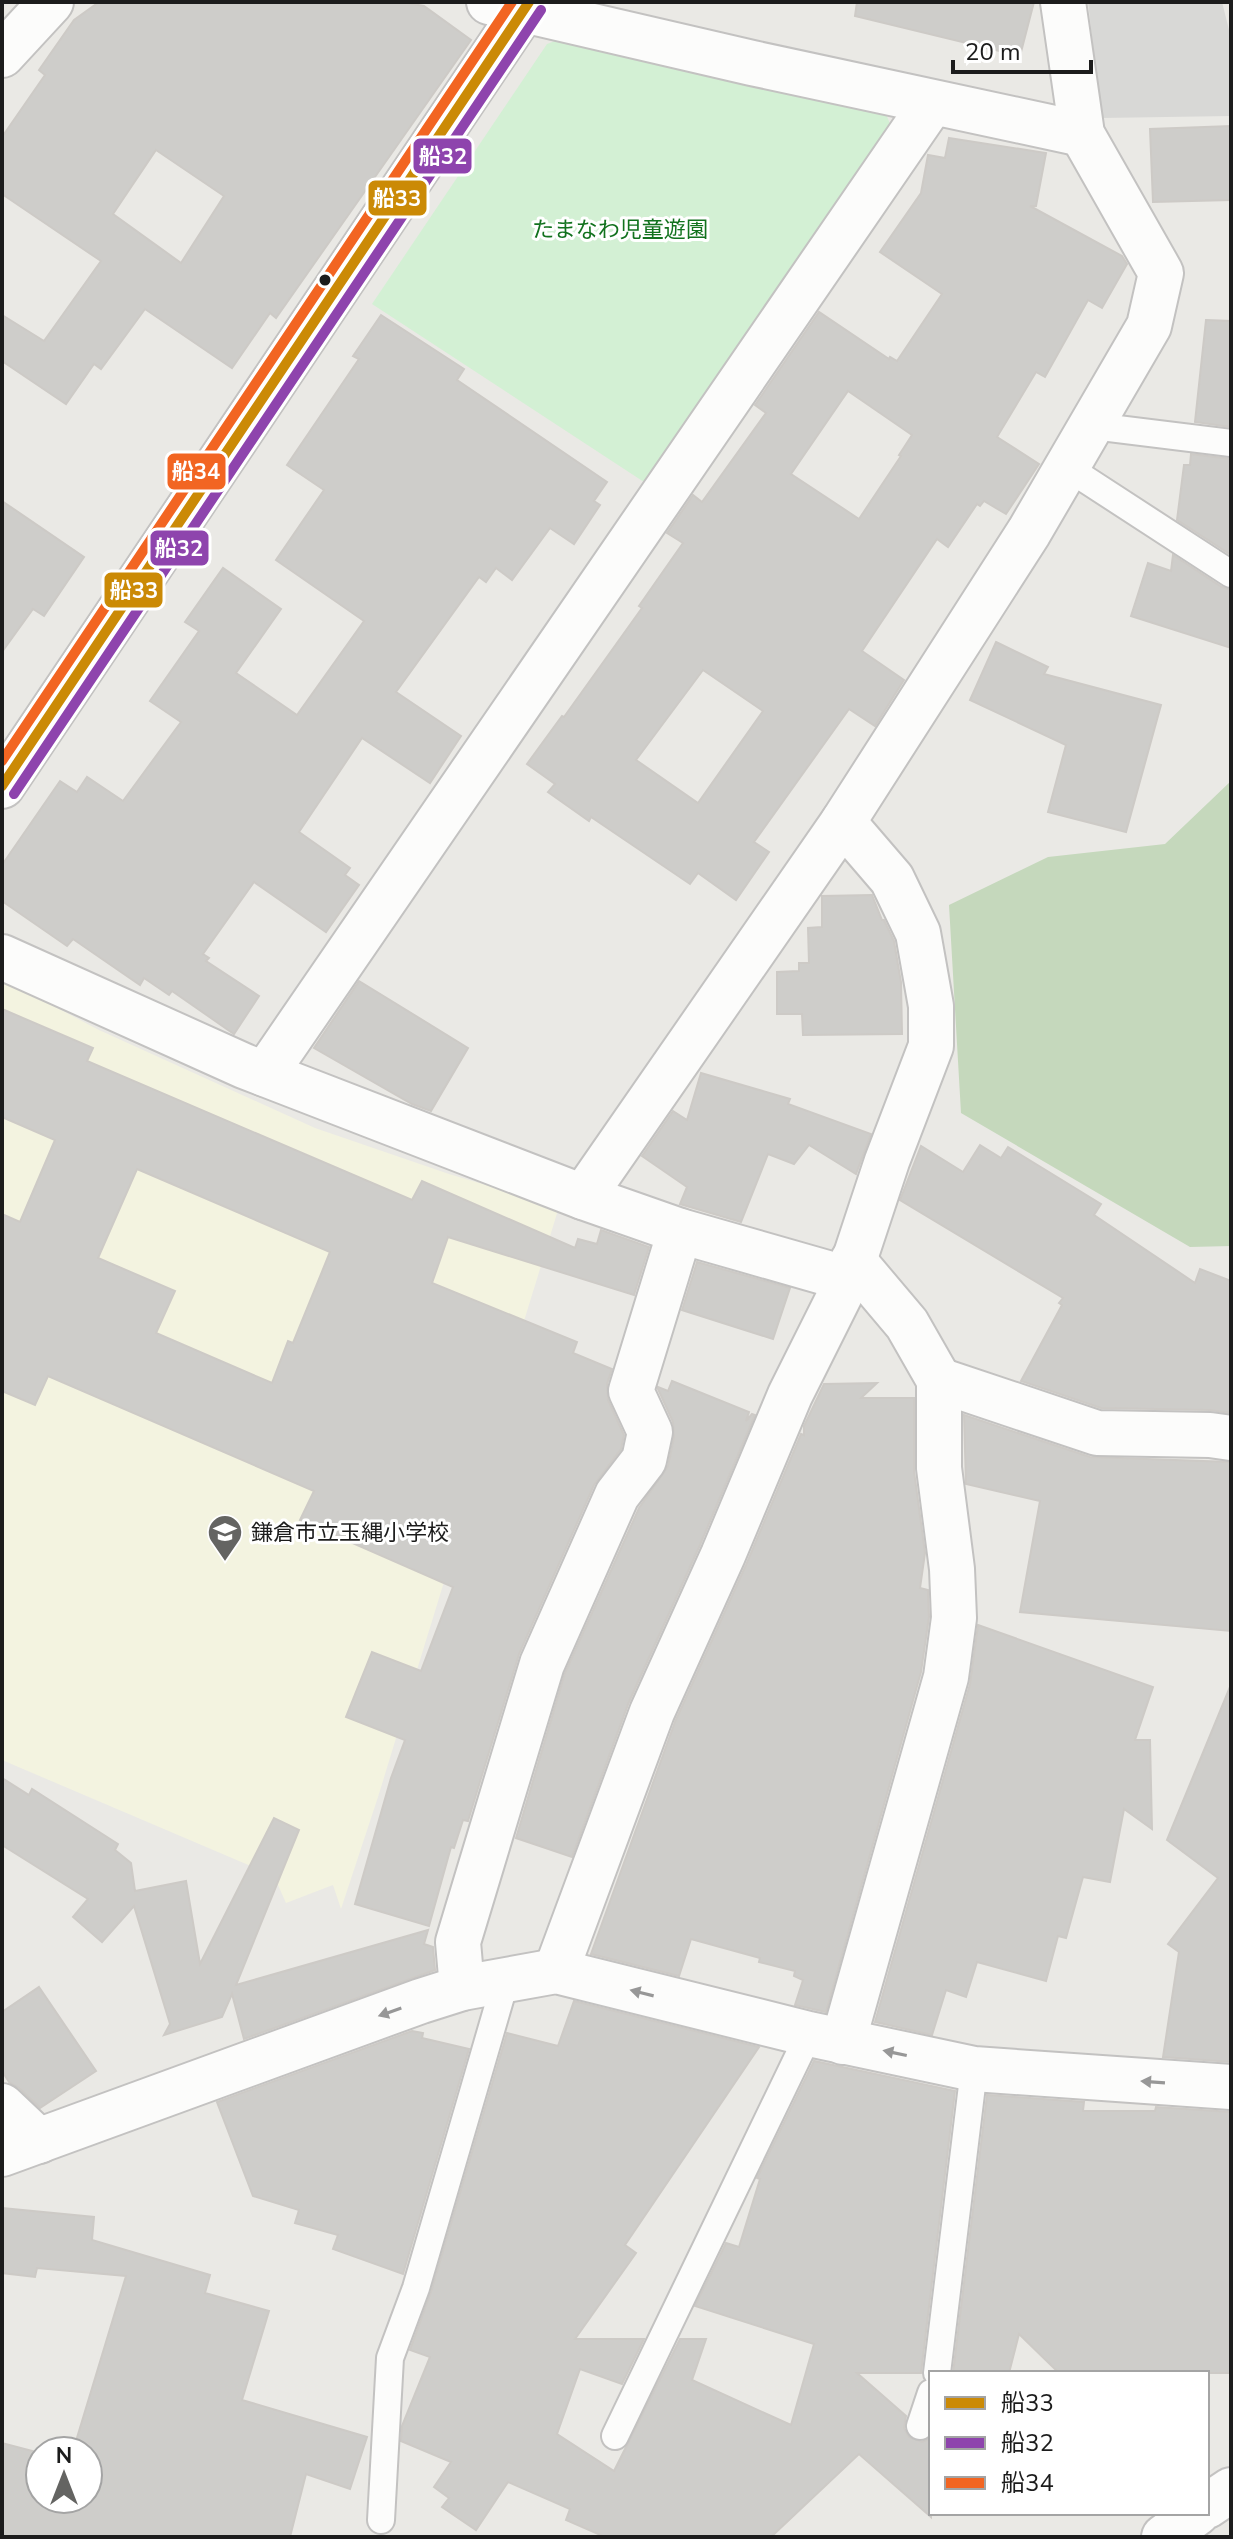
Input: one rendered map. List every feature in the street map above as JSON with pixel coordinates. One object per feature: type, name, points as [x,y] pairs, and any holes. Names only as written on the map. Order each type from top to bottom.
[{"type":"street","points":[[2,55],[51,2]]},
{"type":"street","points":[[583,1197],[843,822],[1068,468],[1149,326],[1161,273],[1082,134],[1063,2]]},
{"type":"street","points":[[2,786],[514,5],[932,103],[1082,134]]},
{"type":"street","points":[[265,1074],[932,103]]},
{"type":"street","points":[[556,1971],[652,1712],[723,1555],[790,1395],[850,1270],[931,1046],[931,1006],[918,933],[892,879],[843,822]]},
{"type":"street","points":[[2,957],[265,1074],[583,1197],[680,1231],[850,1270],[907,1324],[939,1380],[939,1468],[952,1569],[954,1618],[946,1677],[826,2038]]},
{"type":"street","points":[[462,1988],[458,1942],[542,1664],[617,1495],[644,1460],[650,1432],[631,1391],[680,1231]]},
{"type":"street","points":[[939,1380],[1097,1433],[1231,1438]]},
{"type":"street","points":[[2,2106],[20,2147],[340,2029],[462,1988],[556,1971],[826,2038],[974,2069],[1231,2087]]},
{"type":"street","points":[[1209,2505],[1231,2490]]},
{"type":"street","points":[[1164,2537],[1194,2515]]},
{"type":"lane","points":[[1093,426],[1231,443]]},
{"type":"lane","points":[[1068,468],[1231,574]]},
{"type":"lane","points":[[381,2520],[390,2358],[416,2288],[506,1979]]},
{"type":"lane","points":[[615,2436],[826,2038]]},
{"type":"lane","points":[[937,2371],[974,2069]]},
{"type":"lane","points":[[920,2426],[929,2399]]},
{"type":"shaded area","points":[[1088,2],[1222,2],[1231,38],[1231,116],[1101,118]]},
{"type":"shaded area","name":"鎌倉市立玉縄小学校","points":[[2,979],[99,1030],[315,1128],[449,1174],[559,1207],[341,1909],[333,1885],[286,1903],[274,1876],[2,1760]]},
{"type":"green space","name":"たまなわ児童遊園","points":[[573,34],[885,112],[891,126],[644,482],[372,304],[547,44]]},
{"type":"green space","points":[[1231,781],[1231,1246],[1190,1247],[961,1113],[949,905],[1048,857],[1165,844]]},
{"type":"building","points":[[99,2],[402,2],[424,6],[471,40],[276,318],[270,313],[232,368],[145,309],[101,369],[94,364],[66,404],[2,361],[2,315],[44,341],[101,261],[2,194],[2,137],[45,75],[39,70],[74,20]],"holes":[[[156,150],[224,196],[181,263],[113,214]]]},
{"type":"building","points":[[857,2],[1034,2],[1020,56],[855,16]]},
{"type":"building","points":[[1231,126],[1231,200],[1153,202],[1150,129]]},
{"type":"building","points":[[949,138],[1046,153],[1036,206],[1030,206],[1122,256],[1127,264],[1102,308],[1088,300],[1045,377],[1036,372],[997,437],[1039,464],[1006,514],[984,501],[980,506],[977,504],[948,547],[937,539],[862,651],[904,680],[875,726],[849,709],[754,842],[769,852],[736,900],[698,873],[690,884],[591,817],[589,821],[548,792],[555,784],[527,764],[642,608],[639,606],[683,543],[667,533],[693,495],[702,502],[766,413],[755,405],[819,312],[889,359],[897,361],[942,294],[880,252],[921,193],[928,155],[945,158]],"holes":[[[848,391],[912,435],[859,519],[791,474]],[[703,670],[763,711],[698,803],[636,760]]]},
{"type":"building","points":[[381,315],[464,369],[457,380],[607,482],[594,501],[600,505],[574,544],[550,528],[512,580],[496,568],[486,582],[479,577],[396,692],[461,736],[430,783],[362,738],[299,832],[350,868],[345,875],[359,885],[326,932],[254,882],[203,954],[209,958],[206,961],[259,996],[234,1034],[172,991],[169,995],[144,978],[140,985],[73,939],[67,946],[2,901],[2,865],[60,781],[77,792],[87,777],[123,801],[181,722],[150,701],[199,631],[185,622],[223,568],[281,609],[236,673],[297,715],[364,621],[276,560],[324,490],[287,465],[359,359],[353,356]]},
{"type":"building","points":[[1206,320],[1231,321],[1231,427],[1195,422]]},
{"type":"building","points":[[1191,454],[1231,459],[1231,555],[1177,520],[1184,465],[1190,465]]},
{"type":"building","points":[[2,501],[84,557],[44,616],[33,609],[2,652]]},
{"type":"building","points":[[1173,555],[1231,590],[1231,648],[1131,616],[1148,563],[1171,571]]},
{"type":"building","points":[[996,642],[1048,667],[1044,674],[1161,705],[1126,832],[1048,812],[1066,745],[970,700]]},
{"type":"building","points":[[872,895],[894,941],[901,982],[902,1034],[803,1035],[802,1014],[777,1014],[777,972],[799,971],[799,963],[809,963],[808,928],[822,927],[822,896]]},
{"type":"building","points":[[359,981],[468,1048],[431,1111],[412,1104],[314,1048]]},
{"type":"building","points":[[2,1009],[93,1048],[87,1061],[412,1200],[422,1181],[575,1248],[578,1239],[597,1244],[601,1230],[649,1247],[634,1295],[448,1237],[432,1283],[577,1342],[573,1353],[612,1369],[607,1384],[608,1400],[624,1435],[621,1449],[594,1485],[519,1654],[468,1821],[463,1820],[454,1848],[451,1847],[429,1926],[355,1904],[405,1740],[346,1717],[372,1652],[421,1671],[453,1587],[300,1520],[314,1491],[48,1376],[35,1405],[2,1391],[2,1214],[20,1222],[55,1140],[2,1117]],"holes":[[[137,1169],[330,1252],[293,1343],[288,1341],[272,1383],[156,1333],[175,1291],[98,1258]]]},
{"type":"building","points":[[701,1073],[790,1099],[788,1104],[871,1134],[856,1174],[809,1145],[794,1164],[768,1154],[741,1222],[680,1204],[687,1187],[642,1156],[673,1111],[687,1120]]},
{"type":"building","points":[[980,1145],[1001,1158],[1008,1147],[1101,1204],[1094,1215],[1195,1283],[1200,1269],[1231,1281],[1231,1413],[1101,1408],[1021,1381],[1063,1298],[900,1200],[921,1146],[963,1172]]},
{"type":"building","points":[[697,1262],[790,1288],[773,1339],[682,1310]]},
{"type":"building","points":[[672,1381],[749,1412],[746,1421],[752,1414],[755,1415],[629,1702],[572,1857],[516,1838],[565,1673],[639,1508],[668,1466],[674,1437],[673,1422],[658,1387],[668,1391]]},
{"type":"building","points":[[877,1383],[861,1398],[914,1398],[914,1471],[925,1553],[920,1588],[928,1590],[929,1617],[921,1672],[826,2012],[795,2005],[803,1980],[794,1976],[795,1971],[691,1939],[679,1976],[591,1954],[675,1722],[824,1384]]},
{"type":"building","points":[[964,1415],[1090,1457],[1231,1462],[1231,1631],[1020,1612],[1040,1501],[966,1484]]},
{"type":"building","points":[[978,1625],[1153,1687],[1135,1740],[1150,1740],[1152,1829],[1124,1809],[1110,1882],[1083,1877],[1066,1938],[1058,1936],[1046,1981],[977,1962],[966,1997],[946,1990],[932,2035],[875,2022],[970,1684]]},
{"type":"building","points":[[1230,1687],[1231,2062],[1163,2057],[1179,1952],[1168,1944],[1218,1878],[1167,1840]]},
{"type":"building","points":[[2,1778],[29,1795],[32,1789],[118,1844],[115,1850],[131,1863],[135,1891],[186,1881],[200,1964],[274,1818],[299,1830],[236,1985],[428,1930],[424,1944],[433,1947],[435,1970],[244,2039],[232,1994],[222,2017],[164,2035],[170,2024],[134,1906],[102,1942],[73,1917],[88,1899],[2,1845]]},
{"type":"building","points":[[39,1987],[96,2071],[40,2108],[9,2082],[2,2071],[2,2012]]},
{"type":"building","points":[[574,2001],[759,2047],[625,2245],[636,2253],[575,2339],[644,2339],[622,2384],[580,2369],[557,2434],[614,2471],[680,2339],[706,2339],[692,2380],[791,2425],[814,2344],[695,2306],[726,2243],[739,2247],[760,2179],[757,2178],[814,2061],[955,2091],[921,2373],[857,2373],[906,2416],[904,2428],[909,2437],[922,2442],[929,2439],[931,2517],[859,2454],[771,2537],[605,2537],[566,2520],[570,2509],[508,2482],[476,2530],[442,2507],[449,2498],[434,2487],[451,2462],[401,2441],[402,2426],[430,2357],[410,2350],[431,2292],[507,2033],[558,2046]]},
{"type":"building","points":[[412,2031],[423,2033],[422,2038],[469,2049],[403,2274],[333,2249],[338,2235],[295,2223],[299,2210],[253,2196],[217,2102]]},
{"type":"building","points":[[987,2095],[1084,2102],[1083,2111],[1155,2111],[1156,2107],[1231,2112],[1231,2373],[1057,2371],[1019,2334],[1010,2371],[953,2371]]},
{"type":"building","points":[[2,2208],[94,2217],[92,2240],[210,2275],[205,2293],[269,2311],[242,2400],[367,2437],[350,2489],[306,2474],[290,2537],[2,2537],[2,2443],[24,2449],[24,2515],[104,2515],[104,2435],[78,2435],[126,2276],[37,2268],[35,2277],[2,2273]]},
{"type":"transit line","name":"船34","points":[[2,761],[512,2]]},
{"type":"transit line","name":"船33","points":[[2,786],[529,2]]},
{"type":"transit line","name":"船32","points":[[14,794],[541,10]]},
{"type":"place","name":"鎌倉市立玉縄小学校","points":[[225,1563]]}]
